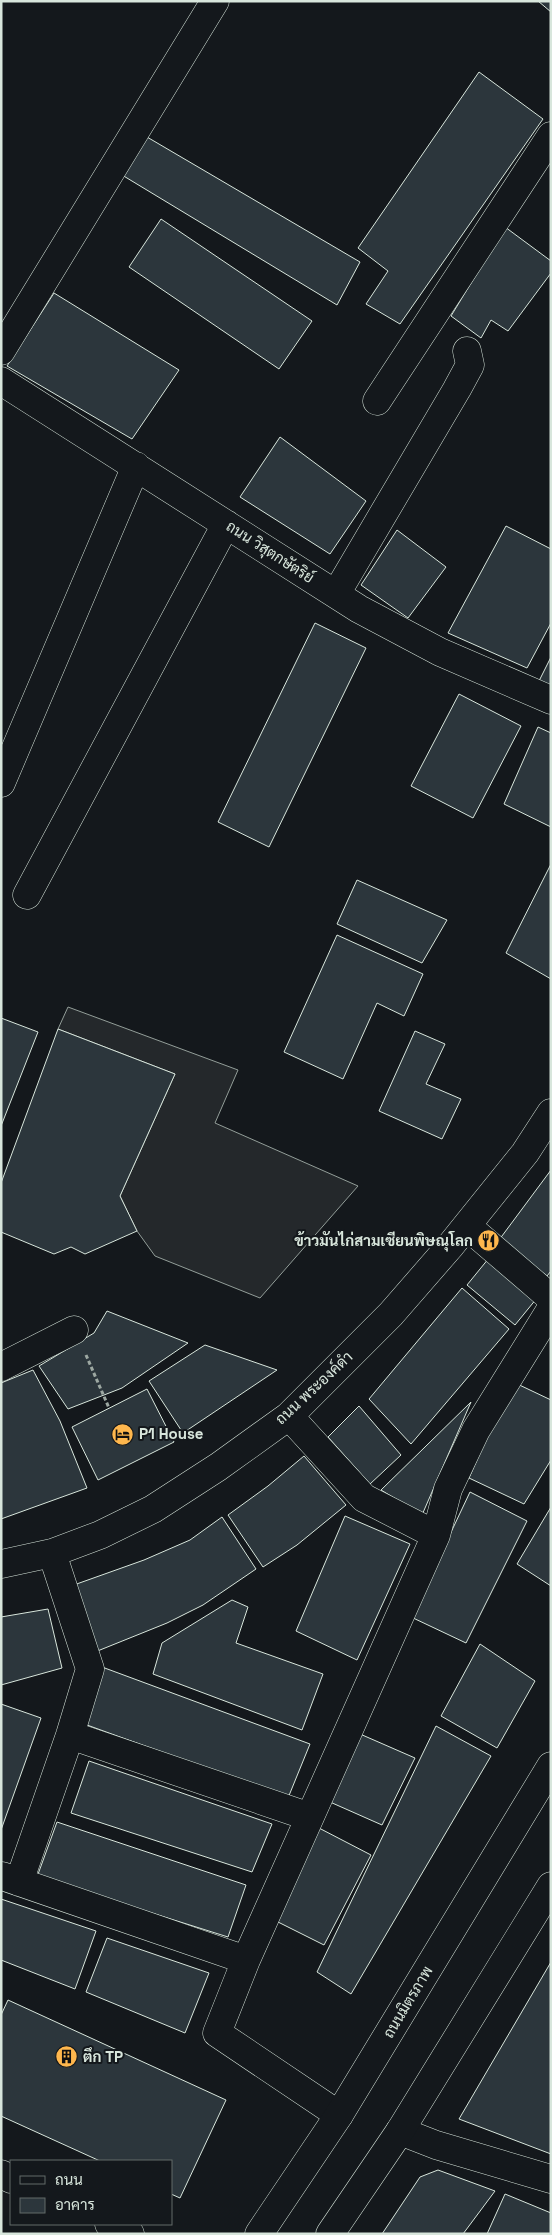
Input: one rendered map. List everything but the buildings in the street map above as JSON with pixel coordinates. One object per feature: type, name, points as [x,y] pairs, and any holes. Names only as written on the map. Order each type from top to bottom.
[{"type":"street","points":[[1,351],[215,1]]},
{"type":"street","points":[[376,401],[551,136]]},
{"type":"street","points":[[336,594],[470,365],[467,351]]},
{"type":"street","name":"ถนน วิสุตกษัตริย์","points":[[1,381],[359,609],[440,652],[551,700]]},
{"type":"street","points":[[1,783],[136,466]]},
{"type":"street","points":[[27,895],[226,524]]},
{"type":"street","name":"ถนน พระองค์ดำ","points":[[1,1564],[52,1553],[100,1535],[153,1509],[218,1467],[289,1416],[391,1314],[467,1226],[525,1153],[551,1113]]},
{"type":"street","points":[[467,1226],[551,1298]]},
{"type":"street","points":[[338,2115],[217,2033],[246,1960],[436,1535],[448,1489],[476,1430],[551,1309]]},
{"type":"street","points":[[1,1368],[74,1330]]},
{"type":"street","points":[[289,1416],[364,1498],[436,1535]]},
{"type":"street","points":[[52,1553],[90,1670],[70,1734],[10,1878],[246,1960]]},
{"type":"street","points":[[70,1734],[310,1818]]},
{"type":"street","name":"ถนนมิตรภาพ","points":[[259,2234],[338,2115],[551,1766]]},
{"type":"street","points":[[330,2234],[400,2131],[550,1891]]},
{"type":"street","points":[[400,2131],[436,2145],[551,2179]]},
{"type":"street","points":[[111,2225],[130,2234]]},
{"type":"path","points":[[74,1330],[109,1408]]},
{"type":"shaded area","points":[[68,1007],[238,1070],[215,1123],[358,1186],[260,1298],[155,1256],[137,1231],[120,1196],[175,1074],[58,1029]]},
{"type":"place","name":"ข้าวมันไก่สามเซียนพิษณุโลก","points":[[489,1241]]},
{"type":"place","name":"P1 House","points":[[123,1434]]},
{"type":"place","name":"ตึก TP","points":[[67,2057]]}]
